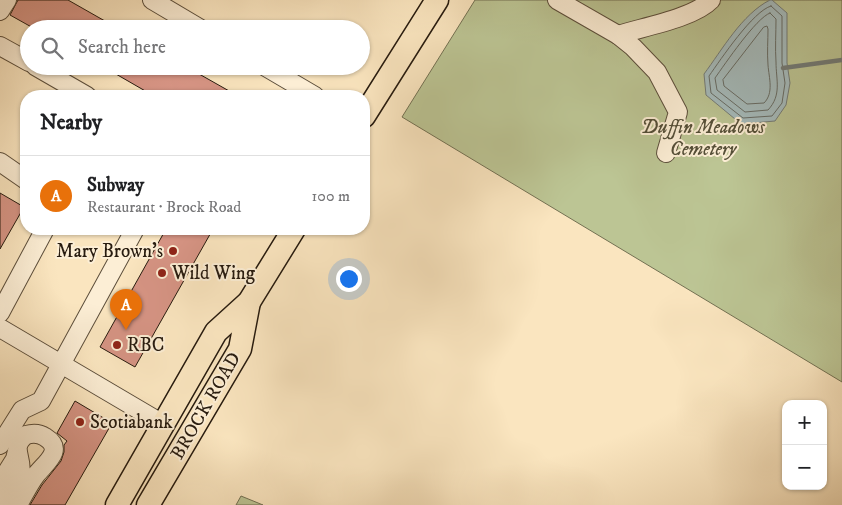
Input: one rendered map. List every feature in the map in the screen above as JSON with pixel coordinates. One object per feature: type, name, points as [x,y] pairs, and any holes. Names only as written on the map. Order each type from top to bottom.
[{"type":"main road","points":[[370,106],[437,0]]},
{"type":"main road","name":"BROCK ROAD","points":[[117,505],[216,332],[249,302],[290,235]]},
{"type":"main road","name":"BROCK ROAD","points":[[148,505],[240,349],[249,302]]},
{"type":"street","points":[[0,11],[6,0]]},
{"type":"street","points":[[152,0],[186,20]]},
{"type":"street","points":[[557,0],[618,35],[633,47],[657,72],[678,112],[666,153]]},
{"type":"street","points":[[618,35],[669,20],[704,7],[712,0]]},
{"type":"street","points":[[0,46],[20,57]]},
{"type":"street","points":[[51,75],[77,90]]},
{"type":"street","points":[[279,75],[305,90]]},
{"type":"street","points":[[0,162],[20,176]]},
{"type":"street","points":[[0,313],[42,235]]},
{"type":"street","points":[[0,445],[22,410],[41,401],[132,235]]},
{"type":"street","points":[[0,328],[163,424]]},
{"type":"street","points":[[0,483],[15,459],[21,439],[31,433],[38,433],[48,439],[52,444],[53,450],[49,462],[37,474],[18,505]]},
{"type":"street","points":[[2,505],[20,473],[21,466],[18,451]]},
{"type":"green space","name":"Duffin Meadows Cemetery","points":[[475,0],[842,0],[842,382],[402,117]]},
{"type":"green space","points":[[241,496],[263,505],[236,505]]},
{"type":"water","points":[[770,0],[787,13],[787,63],[790,83],[786,105],[775,121],[741,124],[706,95],[704,74],[725,44],[750,14]]},
{"type":"building","points":[[18,0],[68,0],[103,20],[20,21],[10,15]]},
{"type":"building","points":[[118,75],[201,75],[227,90],[144,90]]},
{"type":"building","points":[[0,193],[20,205],[20,214],[0,249]]},
{"type":"building","points":[[163,235],[210,235],[135,367],[100,347]]},
{"type":"building","points":[[75,401],[112,423],[65,505],[30,505],[42,485],[61,461],[64,445],[67,441],[57,433]]},
{"type":"waterway","points":[[783,68],[842,60]]},
{"type":"place","name":"Mary Brown's","points":[[173,251]]},
{"type":"place","name":"Wild Wing","points":[[162,273]]},
{"type":"place","name":"Subway","points":[[126,330]]},
{"type":"place","name":"RBC","points":[[117,345]]},
{"type":"place","name":"Scotiabank","points":[[80,422]]}]
